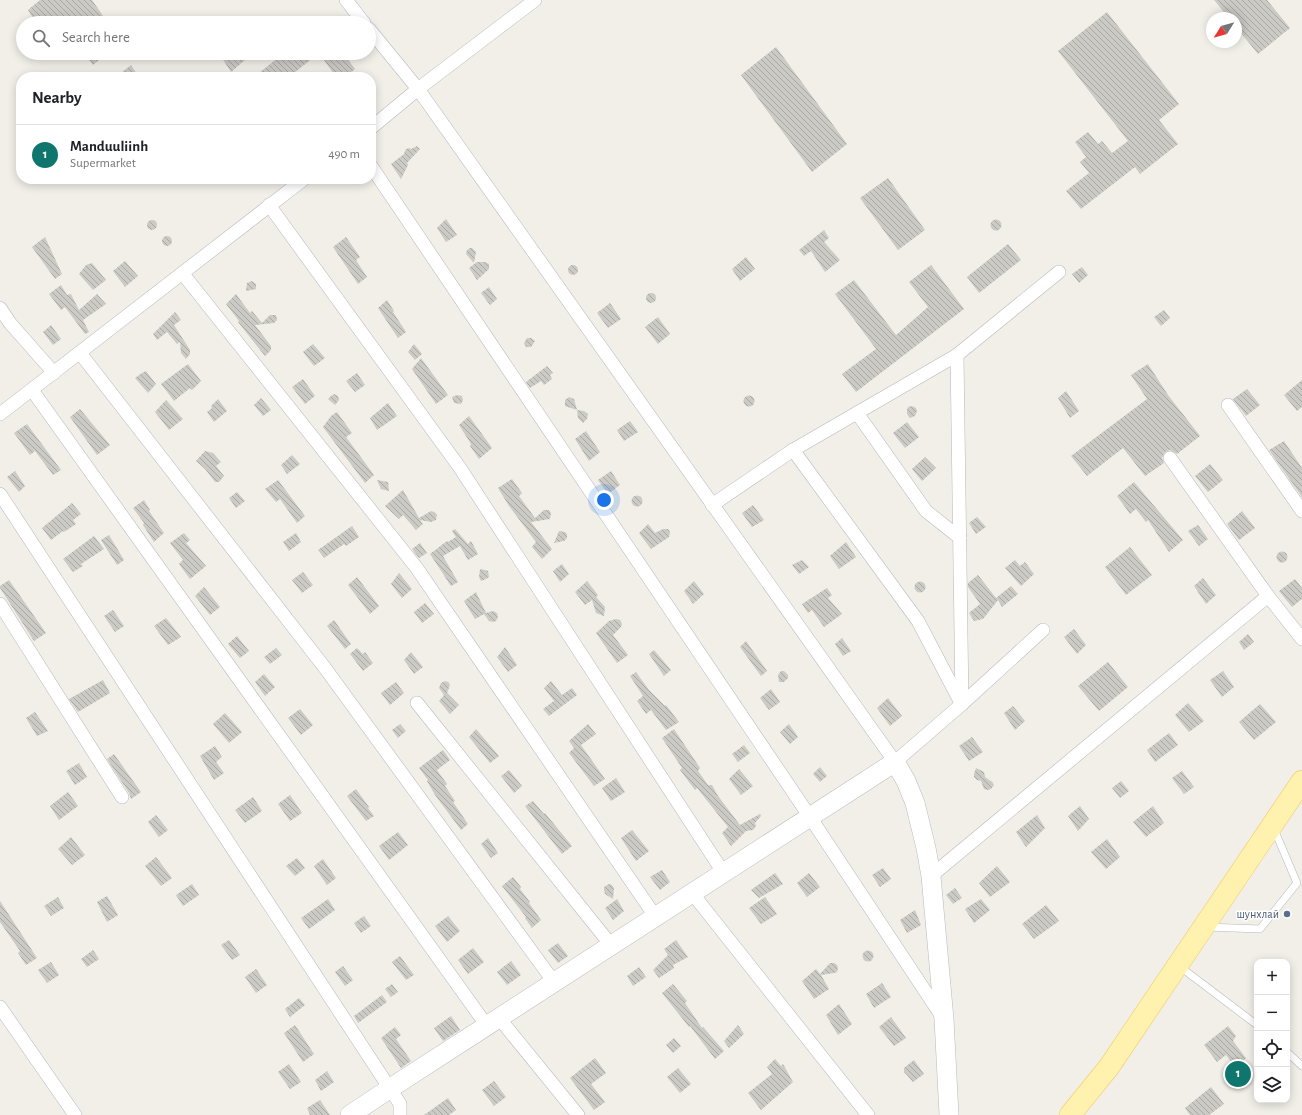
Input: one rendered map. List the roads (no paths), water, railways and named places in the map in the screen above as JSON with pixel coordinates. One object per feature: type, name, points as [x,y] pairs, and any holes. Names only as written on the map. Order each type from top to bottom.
[{"type":"main road","points":[[350,1115],[655,916],[895,762],[906,781],[915,803],[931,876],[944,1019],[949,1115]]},
{"type":"main road","points":[[1070,1115],[1109,1067],[1302,781]]},
{"type":"street","points":[[346,0],[359,16]]},
{"type":"street","points":[[376,124],[418,89],[535,0]]},
{"type":"street","points":[[376,38],[418,89],[895,762],[962,704],[1043,630]]},
{"type":"street","points":[[376,173],[810,817],[944,1019]]},
{"type":"street","points":[[0,414],[297,184]]},
{"type":"street","points":[[269,205],[460,468],[723,872]]},
{"type":"street","points":[[712,505],[793,450],[957,355],[1059,272]]},
{"type":"street","points":[[182,274],[416,567],[655,916]]},
{"type":"street","points":[[0,308],[10,323],[54,373]]},
{"type":"street","points":[[80,353],[325,668],[554,982]]},
{"type":"street","points":[[957,355],[962,704]]},
{"type":"street","points":[[32,390],[493,1022],[578,1115]]},
{"type":"street","points":[[1228,405],[1302,511]]},
{"type":"street","points":[[857,413],[926,511],[960,538]]},
{"type":"street","points":[[793,450],[918,621],[962,704]]},
{"type":"street","points":[[1170,458],[1268,596],[1302,639]]},
{"type":"street","points":[[0,494],[400,1104],[400,1115]]},
{"type":"street","points":[[931,876],[1268,596]]},
{"type":"street","points":[[0,604],[122,797]]},
{"type":"street","points":[[417,703],[611,945]]},
{"type":"street","points":[[692,893],[868,1115]]},
{"type":"street","points":[[0,1007],[75,1115]]},
{"type":"lane","points":[[1203,927],[1260,929],[1297,883],[1272,825]]},
{"type":"lane","points":[[1178,965],[1254,1023]]},
{"type":"lane","points":[[1290,1055],[1302,1066]]},
{"type":"place","name":"шунхлай","points":[[1287,914]]},
{"type":"place","name":"Manduuliinh","points":[[1238,1074]]}]
